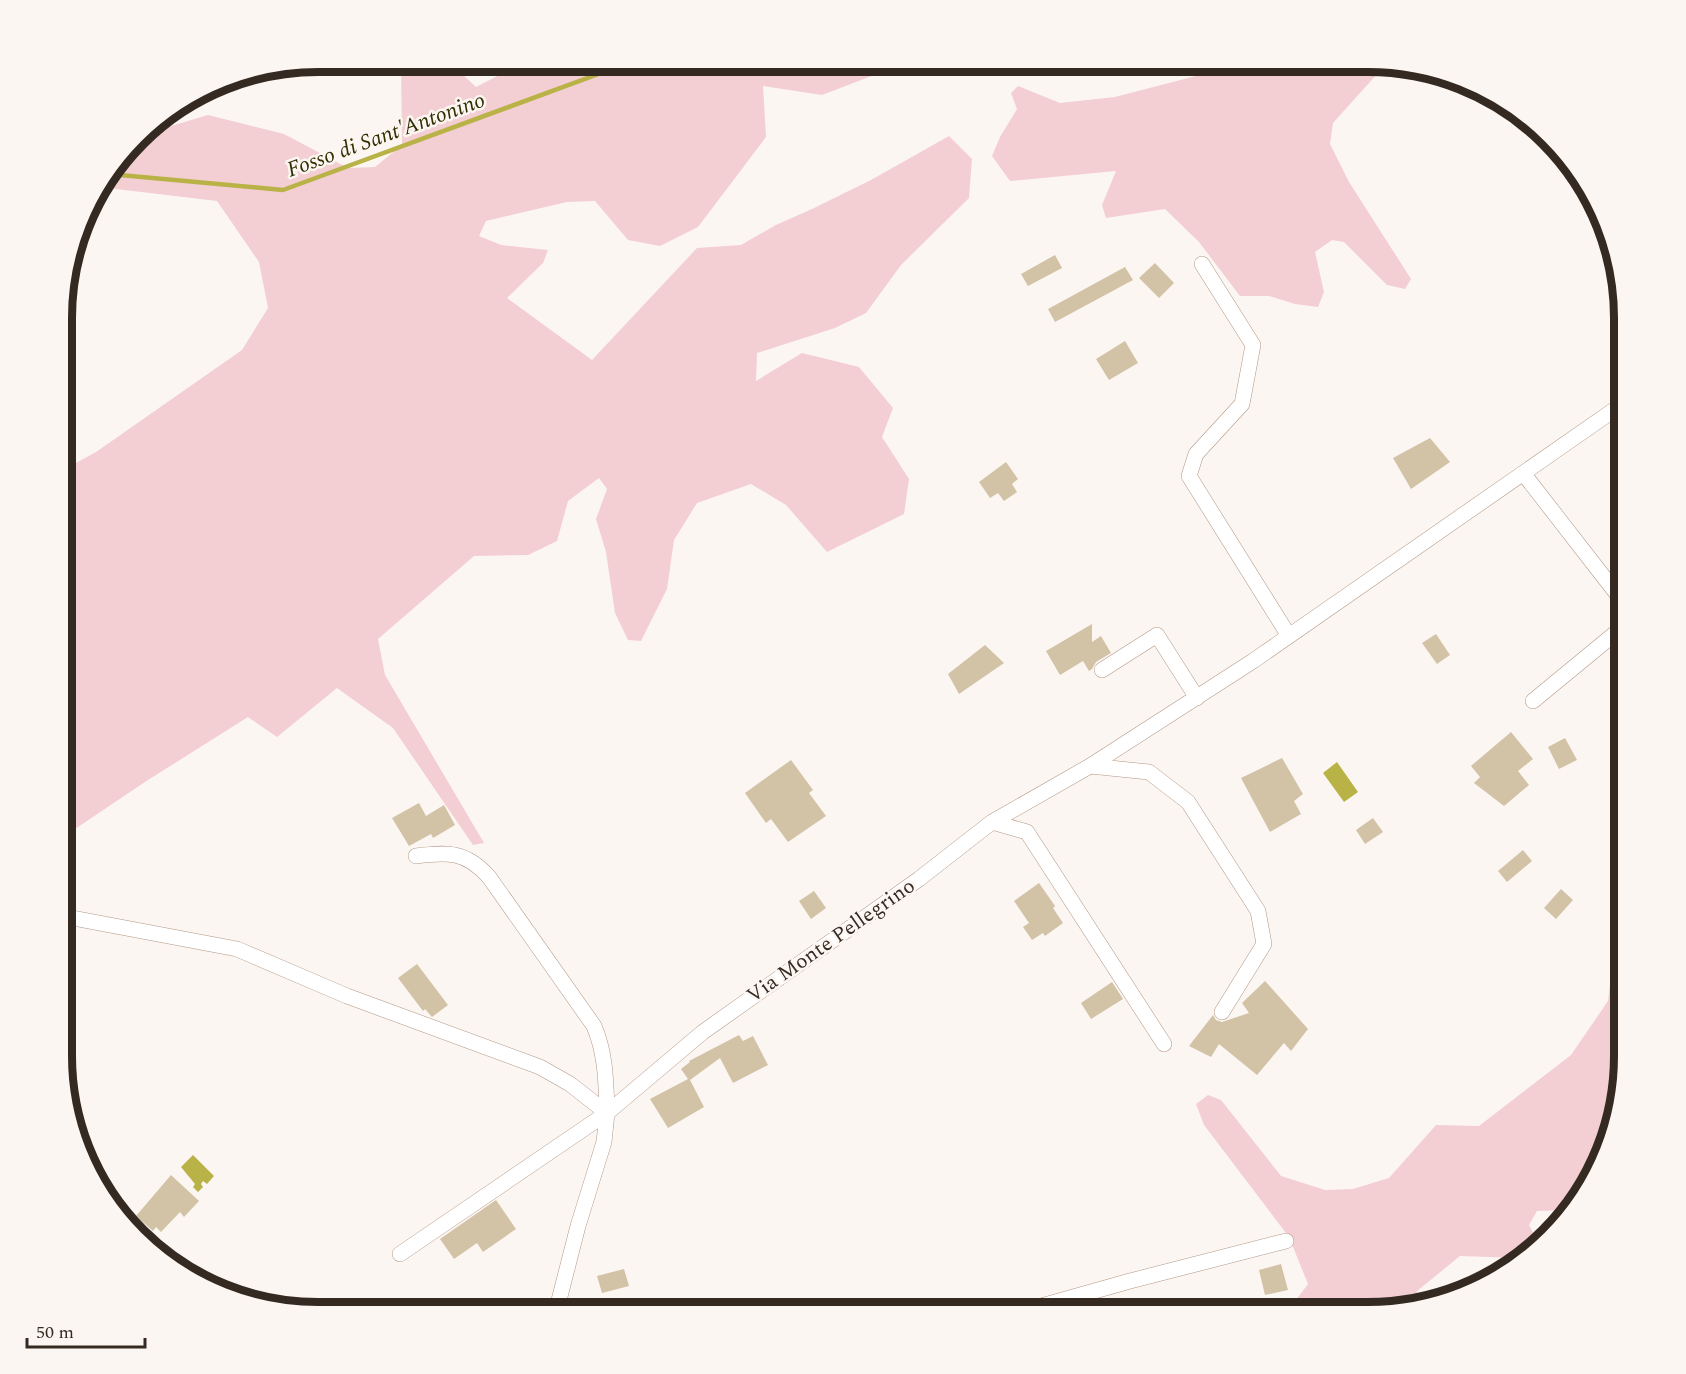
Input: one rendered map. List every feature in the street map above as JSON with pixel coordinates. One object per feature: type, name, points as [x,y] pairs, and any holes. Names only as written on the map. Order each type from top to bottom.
[{"type":"street","points":[[1202,264],[1253,345],[1242,404],[1196,454],[1189,476],[1289,636]]},
{"type":"street","name":"Via Monte Pellegrino","points":[[400,1254],[607,1113],[704,1032],[919,879],[992,822],[1090,766],[1197,698],[1614,410]]},
{"type":"street","points":[[1523,473],[1614,590]]},
{"type":"street","points":[[1533,701],[1614,634]]},
{"type":"street","points":[[1102,670],[1157,635],[1197,698]]},
{"type":"street","points":[[1090,766],[1149,772],[1188,802],[1258,910],[1264,944],[1222,1012]]},
{"type":"street","points":[[992,822],[1028,832],[1164,1044]]},
{"type":"street","points":[[416,855],[445,853],[458,855],[476,864],[489,877],[594,1026],[601,1045],[605,1065],[607,1113],[604,1142],[578,1226],[559,1302]]},
{"type":"street","points":[[72,918],[237,950],[347,996],[540,1067],[570,1084],[607,1113]]},
{"type":"street","points":[[1055,1302],[1286,1241]]},
{"type":"shaded area","points":[[401,72],[460,72],[476,87],[505,72],[882,72],[822,95],[763,86],[766,137],[698,227],[660,246],[628,240],[595,201],[567,202],[486,221],[479,236],[501,245],[548,250],[543,263],[507,298],[592,360],[697,248],[741,245],[776,225],[871,180],[949,136],[972,159],[969,198],[901,265],[866,313],[835,328],[757,353],[756,381],[802,353],[859,367],[893,408],[882,437],[909,479],[904,514],[827,552],[786,505],[751,484],[697,503],[674,540],[667,589],[641,641],[628,640],[615,613],[606,552],[596,519],[607,489],[599,478],[568,501],[557,541],[528,555],[474,556],[378,639],[385,675],[484,843],[473,845],[393,728],[337,688],[277,737],[248,717],[72,831],[72,465],[96,452],[242,350],[268,308],[259,262],[217,201],[109,188],[133,156],[161,129],[208,115],[284,134],[348,168],[375,167],[402,145]]},
{"type":"shaded area","points":[[1211,72],[1378,73],[1333,123],[1330,144],[1349,182],[1411,279],[1405,289],[1387,285],[1344,242],[1332,240],[1315,252],[1324,292],[1318,307],[1295,304],[1269,296],[1240,296],[1199,242],[1165,209],[1106,218],[1102,205],[1116,171],[1010,181],[992,156],[1000,137],[1017,109],[1011,93],[1018,86],[1060,103],[1115,97]]},
{"type":"shaded area","points":[[1337,762],[1358,792],[1344,802],[1323,773]]},
{"type":"shaded area","points":[[1614,950],[1614,1056],[1612,1088],[1606,1120],[1589,1165],[1573,1193],[1559,1210],[1537,1211],[1529,1225],[1535,1236],[1509,1258],[1460,1256],[1417,1291],[1416,1297],[1368,1302],[1296,1302],[1308,1284],[1289,1237],[1204,1125],[1196,1104],[1208,1095],[1221,1100],[1281,1176],[1325,1190],[1353,1189],[1389,1178],[1436,1125],[1479,1126],[1571,1055],[1608,1001]]},
{"type":"shaded area","points":[[193,1155],[214,1176],[207,1184],[203,1181],[201,1184],[203,1187],[198,1192],[193,1187],[195,1184],[181,1167]]},
{"type":"building","points":[[1055,255],[1062,268],[1028,286],[1021,274]]},
{"type":"building","points":[[1155,263],[1174,283],[1159,298],[1139,278]]},
{"type":"building","points":[[1125,267],[1133,280],[1055,322],[1048,309]]},
{"type":"building","points":[[1125,341],[1138,363],[1109,380],[1096,359]]},
{"type":"building","points":[[1430,438],[1450,462],[1411,489],[1393,458]]},
{"type":"building","points":[[1006,462],[1018,479],[1012,484],[1017,492],[1004,501],[998,493],[990,498],[979,482]]},
{"type":"building","points":[[1092,624],[1092,642],[1101,636],[1111,653],[1096,662],[1089,671],[1083,661],[1060,675],[1046,651]]},
{"type":"building","points":[[1436,634],[1450,655],[1437,664],[1422,643]]},
{"type":"building","points":[[985,645],[1004,663],[959,694],[948,674]]},
{"type":"building","points":[[1511,732],[1533,759],[1518,771],[1529,785],[1504,806],[1474,783],[1480,777],[1471,766]]},
{"type":"building","points":[[1565,738],[1577,760],[1559,769],[1548,747]]},
{"type":"building","points":[[1282,758],[1303,794],[1294,801],[1301,814],[1270,832],[1241,778]]},
{"type":"building","points":[[791,760],[813,790],[809,793],[826,816],[788,842],[771,819],[766,823],[745,793]]},
{"type":"building","points":[[419,803],[426,816],[444,805],[455,825],[433,838],[431,834],[409,846],[392,818]]},
{"type":"building","points":[[1373,818],[1383,832],[1365,844],[1356,830]]},
{"type":"building","points":[[1523,850],[1532,861],[1507,882],[1498,871]]},
{"type":"building","points":[[1039,883],[1055,906],[1053,908],[1063,923],[1045,936],[1043,933],[1032,940],[1023,927],[1029,923],[1014,901]]},
{"type":"building","points":[[1561,889],[1573,900],[1556,919],[1544,908]]},
{"type":"building","points":[[814,891],[826,908],[811,919],[799,901]]},
{"type":"building","points":[[417,964],[448,1005],[432,1017],[425,1009],[423,1011],[398,978]]},
{"type":"building","points":[[1265,981],[1308,1029],[1291,1051],[1284,1043],[1257,1075],[1219,1044],[1211,1057],[1189,1046],[1213,1015],[1216,1020],[1222,1022],[1249,1013],[1242,1003]]},
{"type":"building","points":[[1112,982],[1123,999],[1091,1019],[1081,1003]]},
{"type":"building","points":[[739,1035],[743,1041],[753,1036],[768,1065],[733,1083],[720,1058],[690,1080],[704,1107],[668,1128],[650,1099],[688,1079],[681,1069],[689,1061]]},
{"type":"building","points":[[171,1175],[199,1201],[184,1217],[180,1212],[161,1232],[156,1227],[153,1231],[136,1216]]},
{"type":"building","points":[[496,1200],[516,1229],[483,1252],[477,1243],[454,1259],[440,1239]]},
{"type":"building","points":[[1281,1264],[1288,1290],[1265,1295],[1259,1270]]},
{"type":"building","points":[[624,1269],[629,1286],[602,1293],[597,1276]]},
{"type":"waterway","name":"Fosso di Sant'Antonino","points":[[118,175],[283,190],[604,72]]}]
